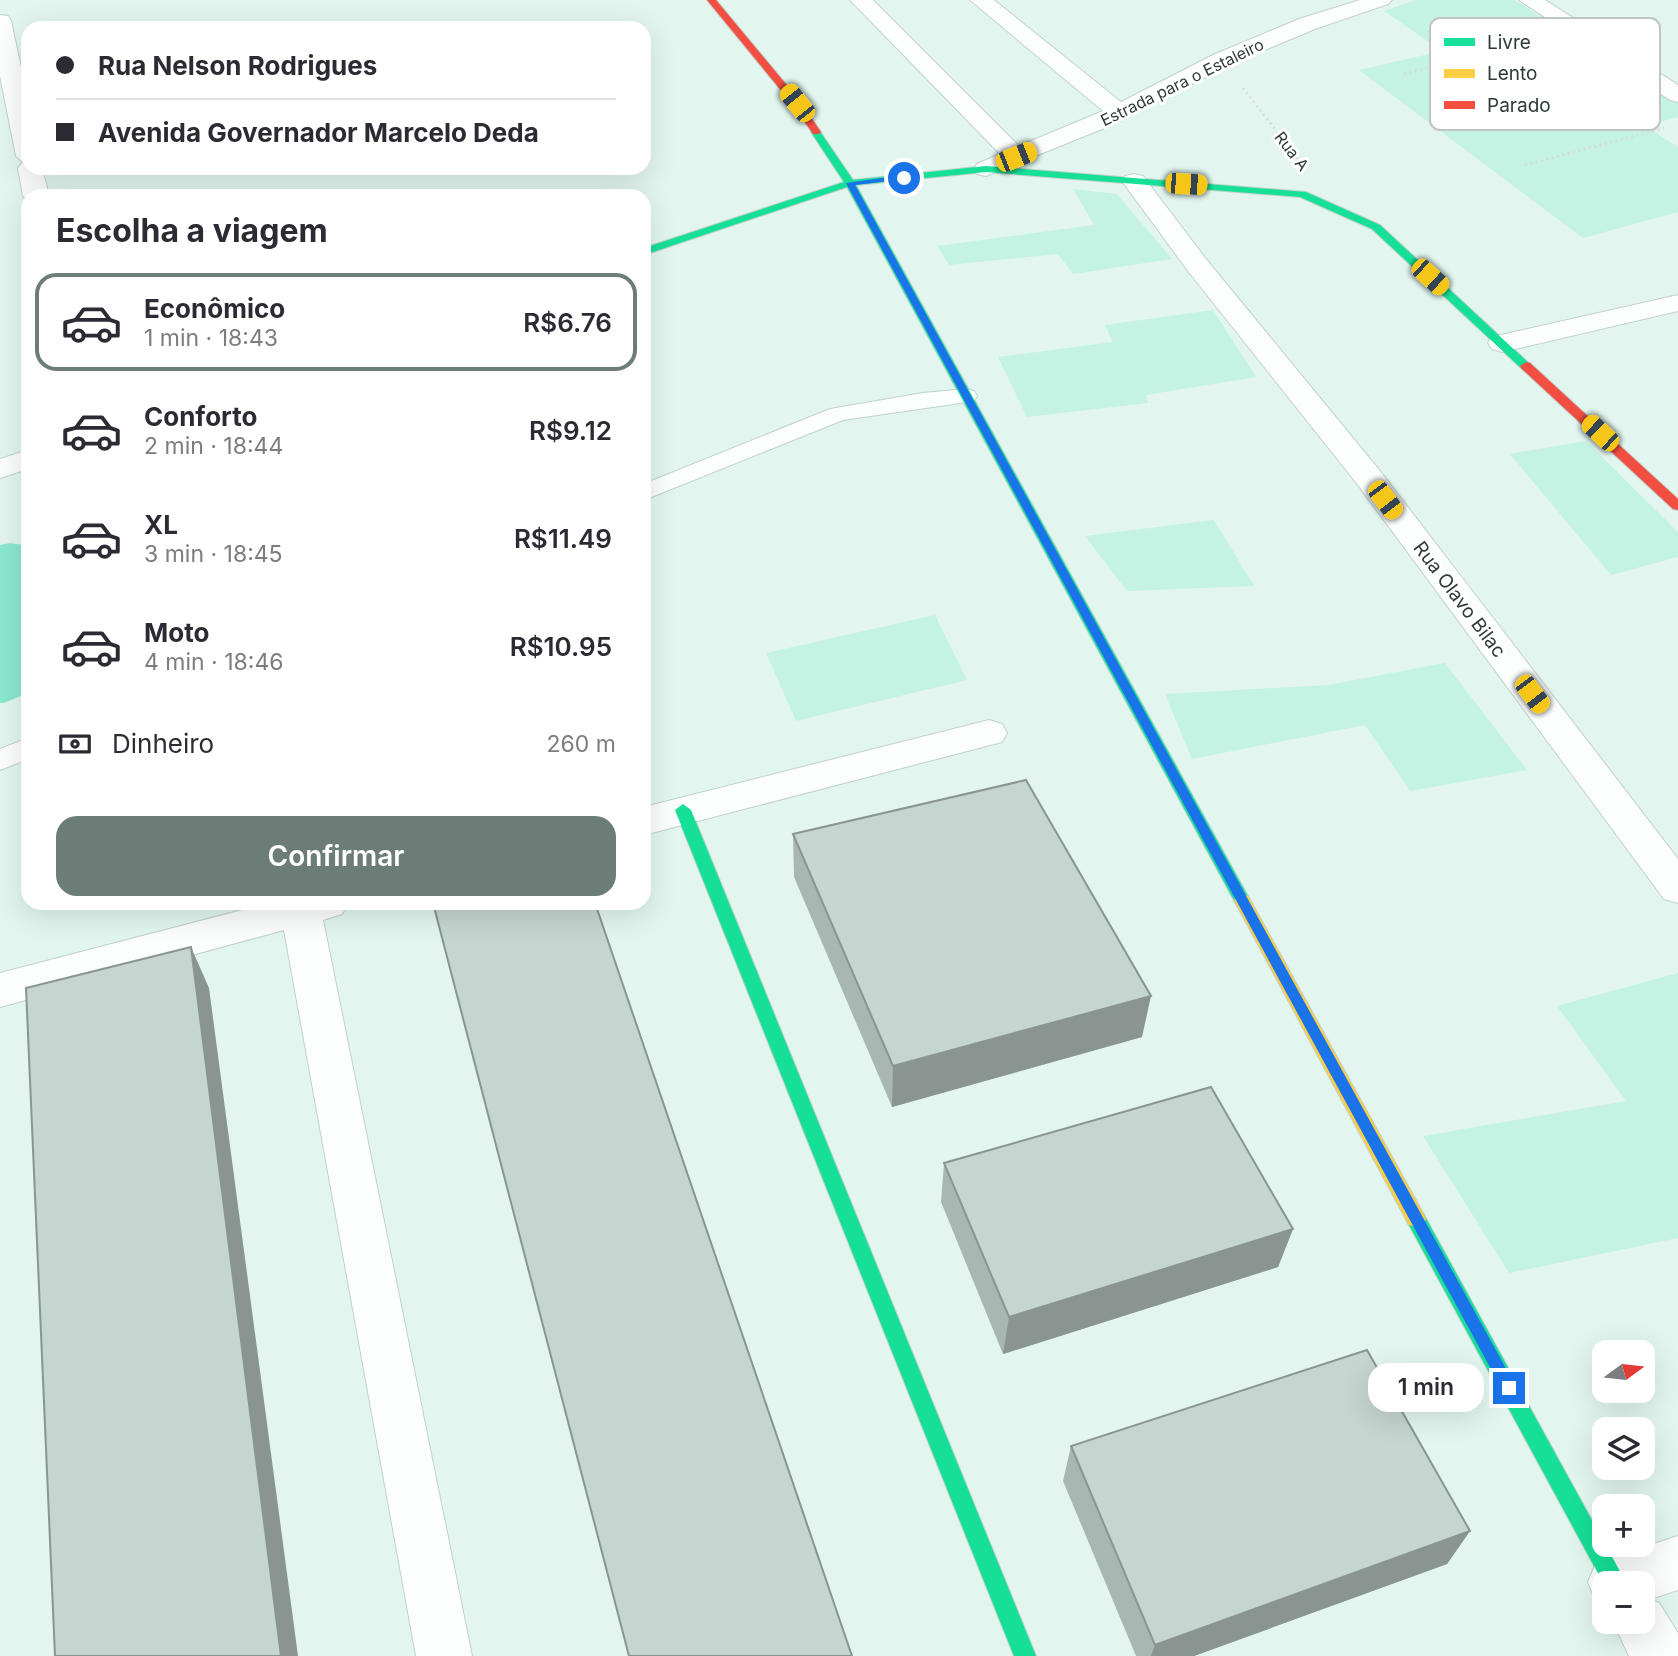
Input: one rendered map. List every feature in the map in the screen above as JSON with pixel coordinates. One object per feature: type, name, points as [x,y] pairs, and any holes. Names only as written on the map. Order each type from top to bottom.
[{"type":"street","points":[[711,0],[797,103],[850,183],[1610,1571]]},
{"type":"street","points":[[861,0],[1016,157]]},
{"type":"street","points":[[981,0],[1119,112]]},
{"type":"street","name":"Estrada para o Estaleiro","points":[[986,169],[1119,112],[1221,60],[1307,24],[1381,0]]},
{"type":"street","points":[[1530,0],[1560,18]]},
{"type":"street","points":[[0,22],[21,122]]},
{"type":"street","points":[[1660,83],[1678,95]]},
{"type":"street","points":[[651,250],[850,183],[986,169],[1303,194],[1376,227],[1678,506]]},
{"type":"street","name":"Rua Olavo Bilac","points":[[1134,181],[1197,265],[1369,478],[1678,888]]},
{"type":"street","points":[[1502,343],[1678,303]]},
{"type":"street","points":[[0,469],[21,462]]},
{"type":"street","points":[[651,819],[989,733]]},
{"type":"street","points":[[683,810],[1025,1656]]},
{"type":"street","points":[[0,990],[300,910]]},
{"type":"street","points":[[316,910],[444,1656]]},
{"type":"street","points":[[1655,1577],[1678,1563]]},
{"type":"street","points":[[1647,1634],[1660,1656]]},
{"type":"lane","points":[[651,490],[838,414],[966,396]]},
{"type":"lane","points":[[0,760],[21,751]]},
{"type":"path","name":"Rua A","points":[[1221,60],[1304,166]]},
{"type":"path","points":[[1404,74],[1430,68]]},
{"type":"path","points":[[1660,129],[1665,128]]},
{"type":"path","points":[[1525,165],[1657,130]]},
{"type":"shaded area","points":[[1415,0],[1515,0],[1543,18],[1430,18],[1430,43],[1384,11]]},
{"type":"shaded area","points":[[1430,54],[1430,123],[1359,70]]},
{"type":"shaded area","points":[[1660,92],[1678,103],[1678,117],[1660,122]]},
{"type":"shaded area","points":[[1439,130],[1651,130],[1678,147],[1678,212],[1583,238]]},
{"type":"shaded area","points":[[1073,189],[1117,194],[1172,259],[1073,274],[1058,254],[949,265],[937,246],[1094,225]]},
{"type":"shaded area","points":[[1213,310],[1256,377],[1146,395],[1148,403],[1027,417],[998,357],[1113,342],[1105,325]]},
{"type":"shaded area","points":[[1586,441],[1678,532],[1678,557],[1611,575],[1510,454]]},
{"type":"shaded area","points":[[1214,520],[1254,586],[1127,591],[1085,536]]},
{"type":"shaded area","points":[[0,545],[21,545],[21,696],[4,703],[0,703]]},
{"type":"shaded area","points":[[935,615],[967,680],[796,721],[766,653]]},
{"type":"shaded area","points":[[1445,663],[1527,770],[1410,791],[1365,725],[1192,759],[1165,694],[1328,685]]},
{"type":"shaded area","points":[[1678,973],[1678,1238],[1509,1273],[1423,1136],[1626,1101],[1557,1006]]},
{"type":"building","points":[[1026,780],[1151,996],[893,1066],[793,834]]},
{"type":"building","points":[[435,910],[597,910],[852,1656],[629,1656]]},
{"type":"building","points":[[191,947],[281,1656],[55,1656],[26,988]]},
{"type":"building","points":[[1211,1087],[1293,1229],[1009,1317],[944,1163]]},
{"type":"building","points":[[1367,1350],[1470,1531],[1155,1645],[1071,1446]]},
{"type":"traffic: fast","points":[[816,132],[850,183],[1242,900]]},
{"type":"traffic: fast","points":[[651,250],[850,183],[986,169],[1302,194],[1376,227],[1526,366]]},
{"type":"traffic: fast","points":[[683,810],[1025,1656]]},
{"type":"traffic: fast","points":[[1416,1219],[1609,1571]]},
{"type":"traffic: slow","points":[[1242,900],[1416,1219]]},
{"type":"traffic: jam","points":[[711,0],[797,103],[816,132]]},
{"type":"traffic: jam","points":[[1526,366],[1678,506]]},
{"type":"route","points":[[904,178],[850,183],[1509,1388]]}]
